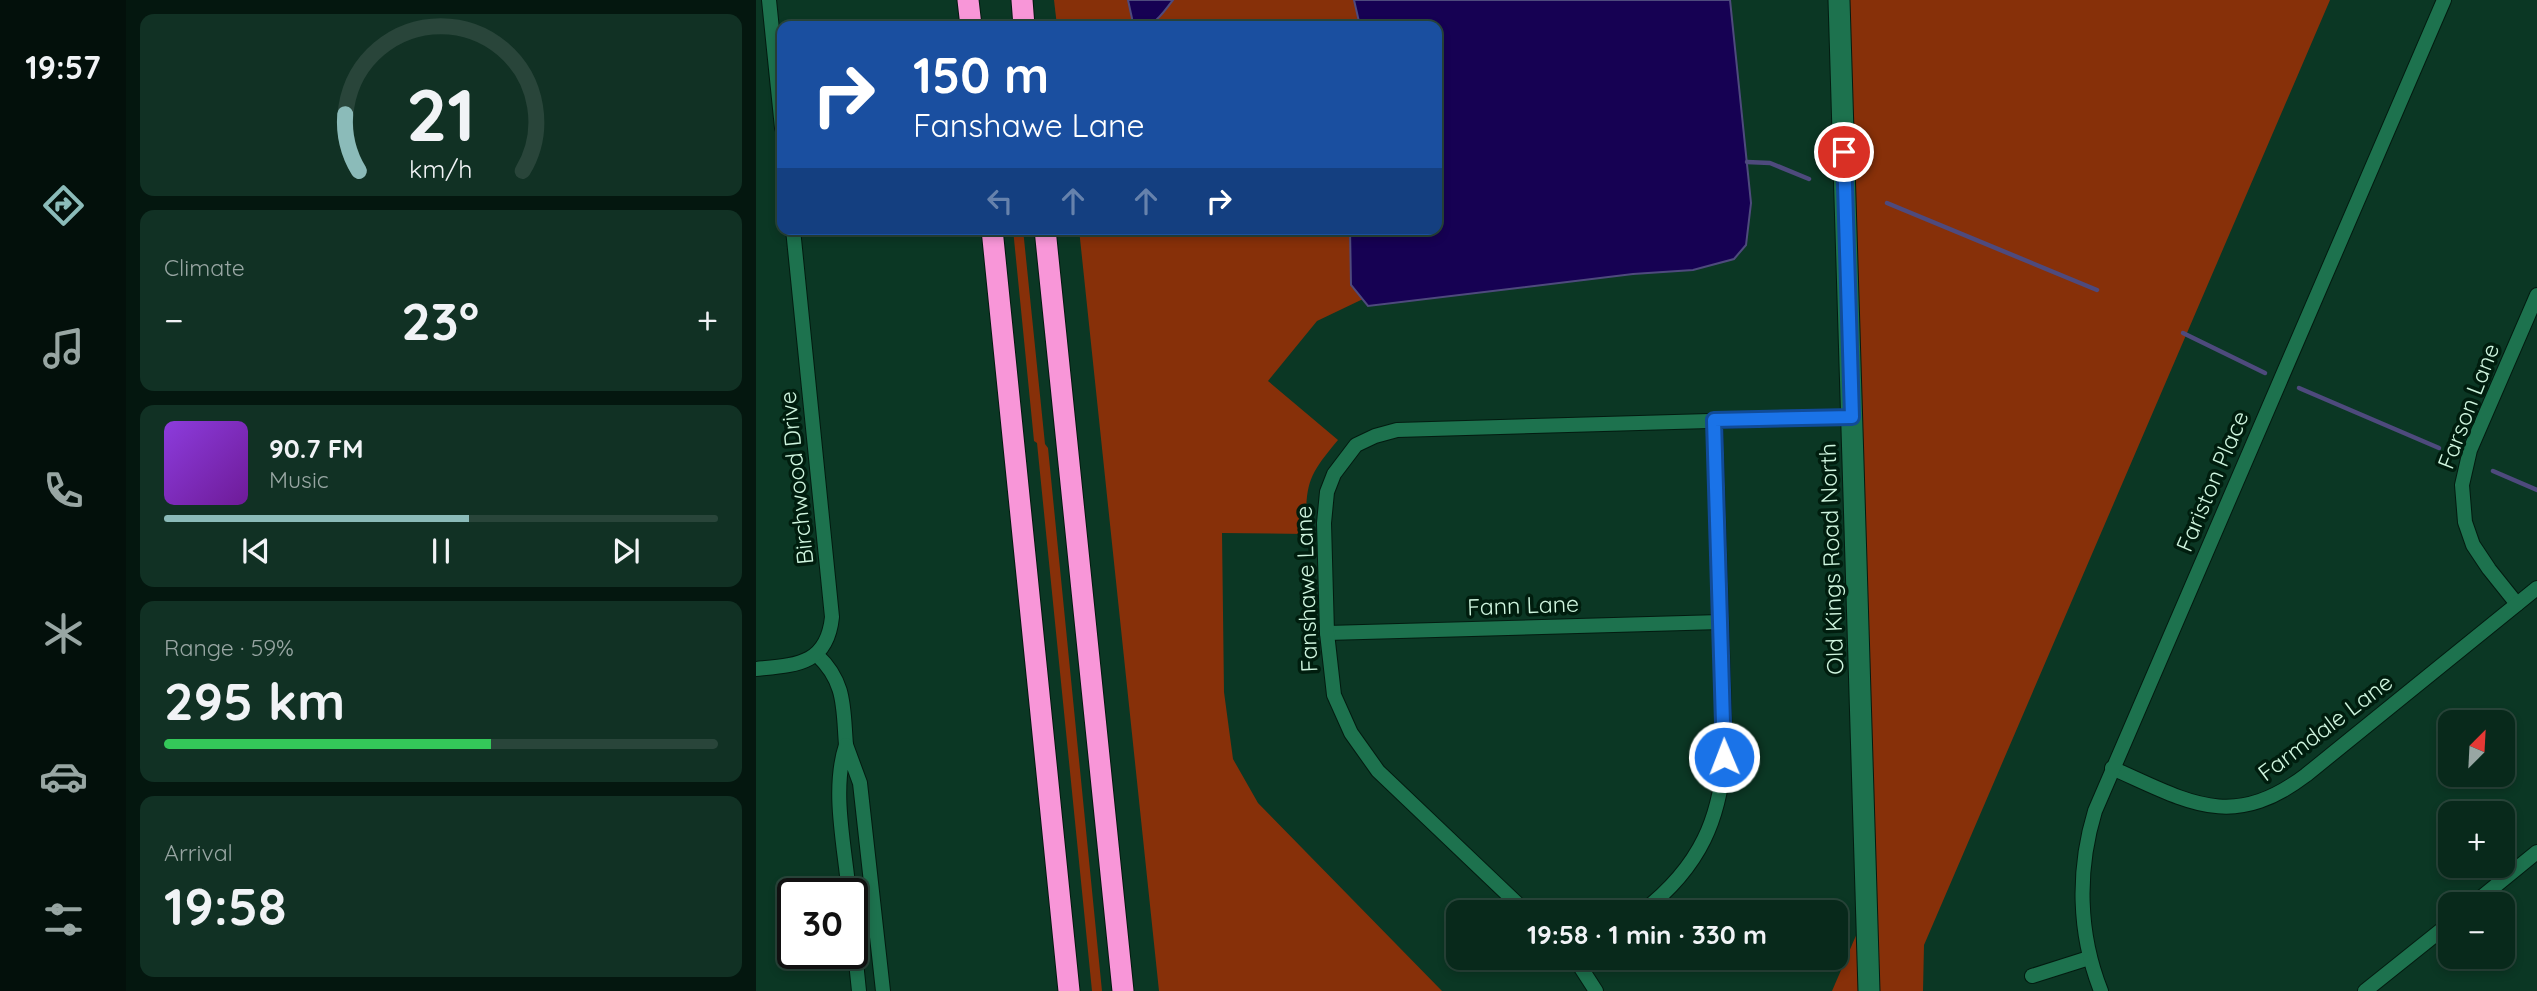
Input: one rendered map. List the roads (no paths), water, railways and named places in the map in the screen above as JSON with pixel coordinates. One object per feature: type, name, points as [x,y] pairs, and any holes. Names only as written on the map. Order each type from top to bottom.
[{"type":"highway","points":[[968,0],[970,21]]},
{"type":"highway","points":[[1021,0],[1023,21]]},
{"type":"highway","points":[[993,235],[1069,991]]},
{"type":"highway","points":[[1046,235],[1123,991]]},
{"type":"street","points":[[769,0],[777,79]]},
{"type":"street","name":"Old Kings Road North","points":[[1839,0],[1869,991]]},
{"type":"street","name":"Fariston Place","points":[[2101,991],[2090,958],[2082,901],[2084,860],[2095,811],[2444,0]]},
{"type":"street","name":"Birchwood Drive","points":[[794,235],[832,610],[830,631],[817,654]]},
{"type":"street","name":"Farson Lane","points":[[2517,604],[2488,569],[2473,545],[2465,522],[2462,485],[2470,450],[2537,295]]},
{"type":"street","name":"Fanshawe Lane","points":[[1513,900],[1395,789],[1363,752],[1334,695],[1327,633],[1324,523],[1327,492],[1345,457],[1365,440],[1397,430],[1852,417]]},
{"type":"street","points":[[1656,900],[1692,861],[1708,833],[1719,800],[1725,746],[1714,420]]},
{"type":"street","name":"Farmdale Lane","points":[[2112,768],[2204,806],[2233,807],[2265,801],[2306,775],[2537,588]]},
{"type":"street","name":"Fann Lane","points":[[1327,633],[1721,622]]},
{"type":"street","points":[[756,669],[800,663],[817,654],[837,678],[846,745],[862,796],[883,991]]},
{"type":"street","points":[[846,745],[838,783],[847,878]]},
{"type":"street","points":[[2488,892],[2537,852]]},
{"type":"street","points":[[2365,991],[2438,933]]},
{"type":"street","points":[[2032,976],[2090,958]]},
{"type":"street","points":[[857,969],[859,991]]},
{"type":"street","points":[[1584,970],[1596,991]]},
{"type":"waterway","points":[[1747,162],[1770,163],[1809,179]]},
{"type":"waterway","points":[[1887,203],[2097,290]]},
{"type":"waterway","points":[[2183,333],[2265,373]]},
{"type":"waterway","points":[[2299,388],[2439,448]]},
{"type":"waterway","points":[[2493,471],[2537,490]]}]
